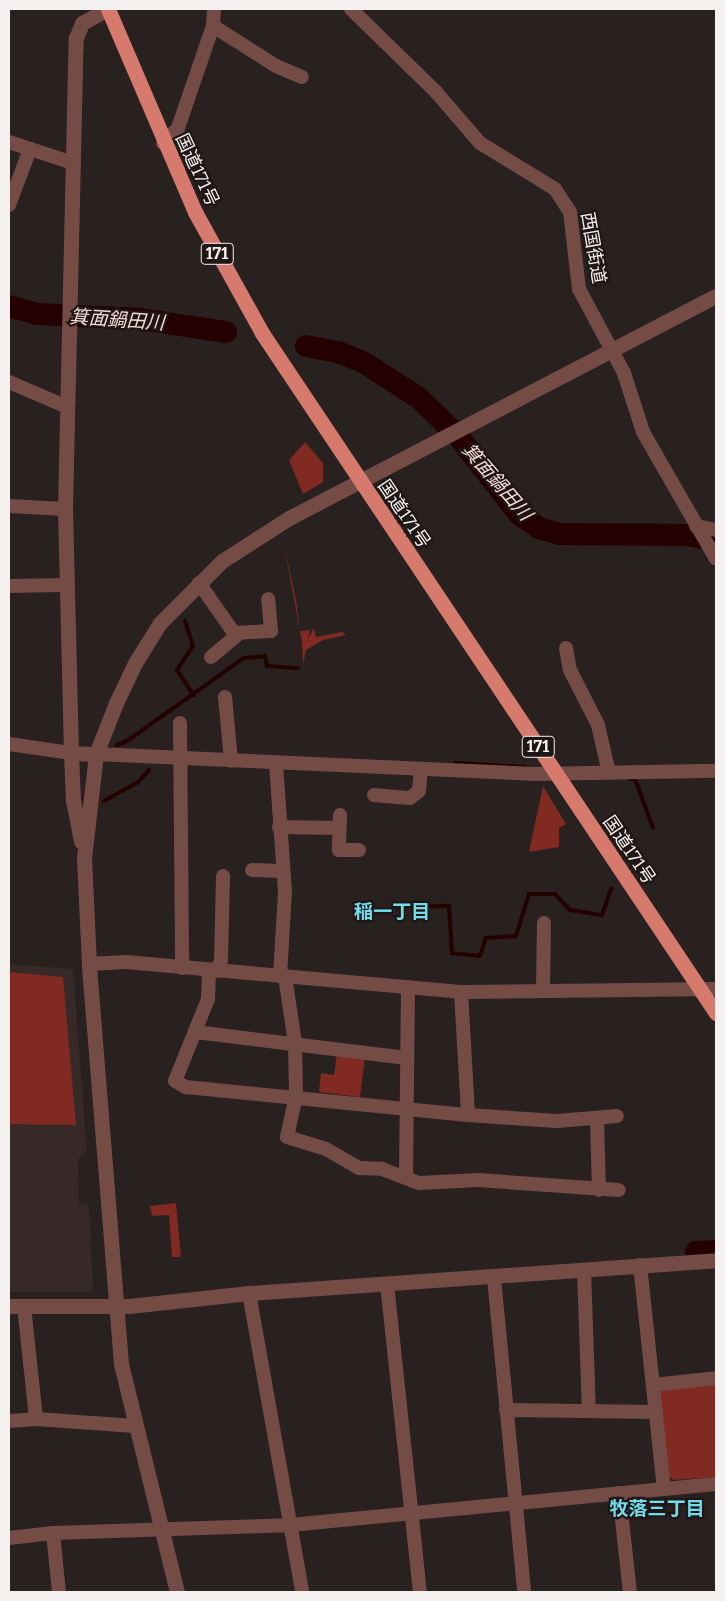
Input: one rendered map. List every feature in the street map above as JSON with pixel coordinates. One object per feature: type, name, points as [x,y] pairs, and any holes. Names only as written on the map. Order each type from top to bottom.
[{"type":"highway","name":"国道171号","points":[[108,9],[163,143],[195,212],[262,333],[554,774],[716,1013]]},
{"type":"street","points":[[108,9],[82,23],[76,38],[68,308],[65,508],[65,585],[73,800],[84,858],[88,964],[114,1306],[121,1364],[177,1592]]},
{"type":"street","points":[[163,143],[178,128],[213,26],[214,9]]},
{"type":"street","name":"西国街道","points":[[351,9],[436,92],[480,143],[555,190],[570,212],[579,288],[624,374],[643,432],[716,559]]},
{"type":"street","points":[[213,26],[276,66],[302,77]]},
{"type":"street","points":[[9,142],[73,163]]},
{"type":"street","points":[[9,205],[30,149]]},
{"type":"street","points":[[84,858],[96,754],[135,662],[160,624],[222,561],[289,518],[716,296]]},
{"type":"street","points":[[9,382],[67,407]]},
{"type":"street","points":[[9,506],[65,508]]},
{"type":"street","points":[[696,526],[716,530]]},
{"type":"street","points":[[199,583],[236,638]]},
{"type":"street","points":[[9,586],[65,585]]},
{"type":"street","points":[[216,655],[236,638],[274,630],[268,598]]},
{"type":"street","points":[[566,648],[570,670],[598,725],[609,773]]},
{"type":"street","points":[[225,697],[231,761]]},
{"type":"street","points":[[180,723],[182,968]]},
{"type":"street","points":[[9,744],[71,753],[421,769],[554,774],[716,771]]},
{"type":"street","points":[[276,763],[281,871],[285,908],[282,976],[295,1043],[296,1096],[287,1137],[326,1149],[359,1168],[382,1169],[419,1183],[478,1180],[619,1190]]},
{"type":"street","points":[[374,795],[410,798],[419,791],[421,769]]},
{"type":"street","points":[[279,827],[339,822],[339,850],[359,850]]},
{"type":"street","points":[[252,870],[281,871]]},
{"type":"street","points":[[223,876],[222,960],[213,971],[208,999],[175,1081],[186,1087],[296,1096],[408,1110],[468,1115],[557,1121],[597,1120],[617,1116]]},
{"type":"street","points":[[543,991],[544,923]]},
{"type":"street","points":[[88,964],[126,962],[461,992],[716,989]]},
{"type":"street","points":[[406,1177],[408,987]]},
{"type":"street","points":[[461,992],[468,1115]]},
{"type":"street","points":[[195,1032],[406,1058]]},
{"type":"street","points":[[597,1120],[599,1190]]},
{"type":"street","points":[[36,1419],[16,1306],[114,1306],[249,1293],[494,1278],[716,1260]]},
{"type":"street","points":[[640,1265],[664,1489]]},
{"type":"street","points":[[584,1270],[589,1411]]},
{"type":"street","points":[[494,1278],[524,1592]]},
{"type":"street","points":[[387,1284],[420,1592]]},
{"type":"street","points":[[249,1293],[302,1592]]},
{"type":"street","points":[[653,1385],[716,1378]]},
{"type":"street","points":[[506,1410],[656,1412]]},
{"type":"street","points":[[9,1421],[36,1419],[135,1426]]},
{"type":"street","points":[[9,1538],[53,1533],[290,1525],[716,1484]]},
{"type":"street","points":[[619,1493],[630,1592]]},
{"type":"street","points":[[53,1533],[59,1592]]},
{"type":"shaded area","points":[[305,442],[323,463],[323,482],[303,494],[289,460]]},
{"type":"shaded area","points":[[284,545],[296,600],[300,631],[310,630],[308,639],[314,628],[316,637],[342,632],[346,635],[323,640],[306,650],[303,665],[302,642]]},
{"type":"shaded area","points":[[543,786],[566,824],[559,828],[559,847],[529,852]]},
{"type":"shaded area","points":[[9,964],[73,969],[87,1152],[78,1159],[79,1204],[89,1205],[93,1290],[90,1292],[9,1292]]},
{"type":"shaded area","points":[[9,972],[63,977],[76,1125],[9,1124]]},
{"type":"shaded area","points":[[337,1053],[365,1057],[360,1097],[319,1092],[321,1073],[334,1075]]},
{"type":"shaded area","points":[[176,1203],[181,1257],[172,1257],[169,1215],[152,1216],[150,1206]]},
{"type":"shaded area","points":[[716,1384],[716,1477],[673,1480],[669,1476],[660,1392],[664,1389]]},
{"type":"waterway","name":"箕面鍋田川","points":[[9,306],[37,314],[141,319],[226,332]]},
{"type":"waterway","name":"箕面鍋田川","points":[[306,346],[338,352],[363,362],[419,398],[458,436],[519,514],[539,528],[560,534],[687,535],[716,540]]},
{"type":"waterway","points":[[185,621],[193,646],[177,670],[193,695]]},
{"type":"waterway","points":[[117,745],[127,741],[244,658],[265,656],[267,666],[298,668]]},
{"type":"waterway","points":[[455,763],[525,767]]},
{"type":"waterway","points":[[104,801],[137,783],[149,770]]},
{"type":"waterway","points":[[630,779],[635,779],[653,828]]},
{"type":"waterway","points":[[624,839],[627,832]]},
{"type":"waterway","points":[[416,907],[449,906],[452,953],[480,956],[486,938],[516,936],[529,894],[555,894],[570,910],[602,915],[611,889]]},
{"type":"waterway","points":[[696,1252],[716,1251]]},
{"type":"district","name":"稲一丁目","points":[[392,912]]},
{"type":"district","name":"牧落三丁目","points":[[657,1509]]}]
